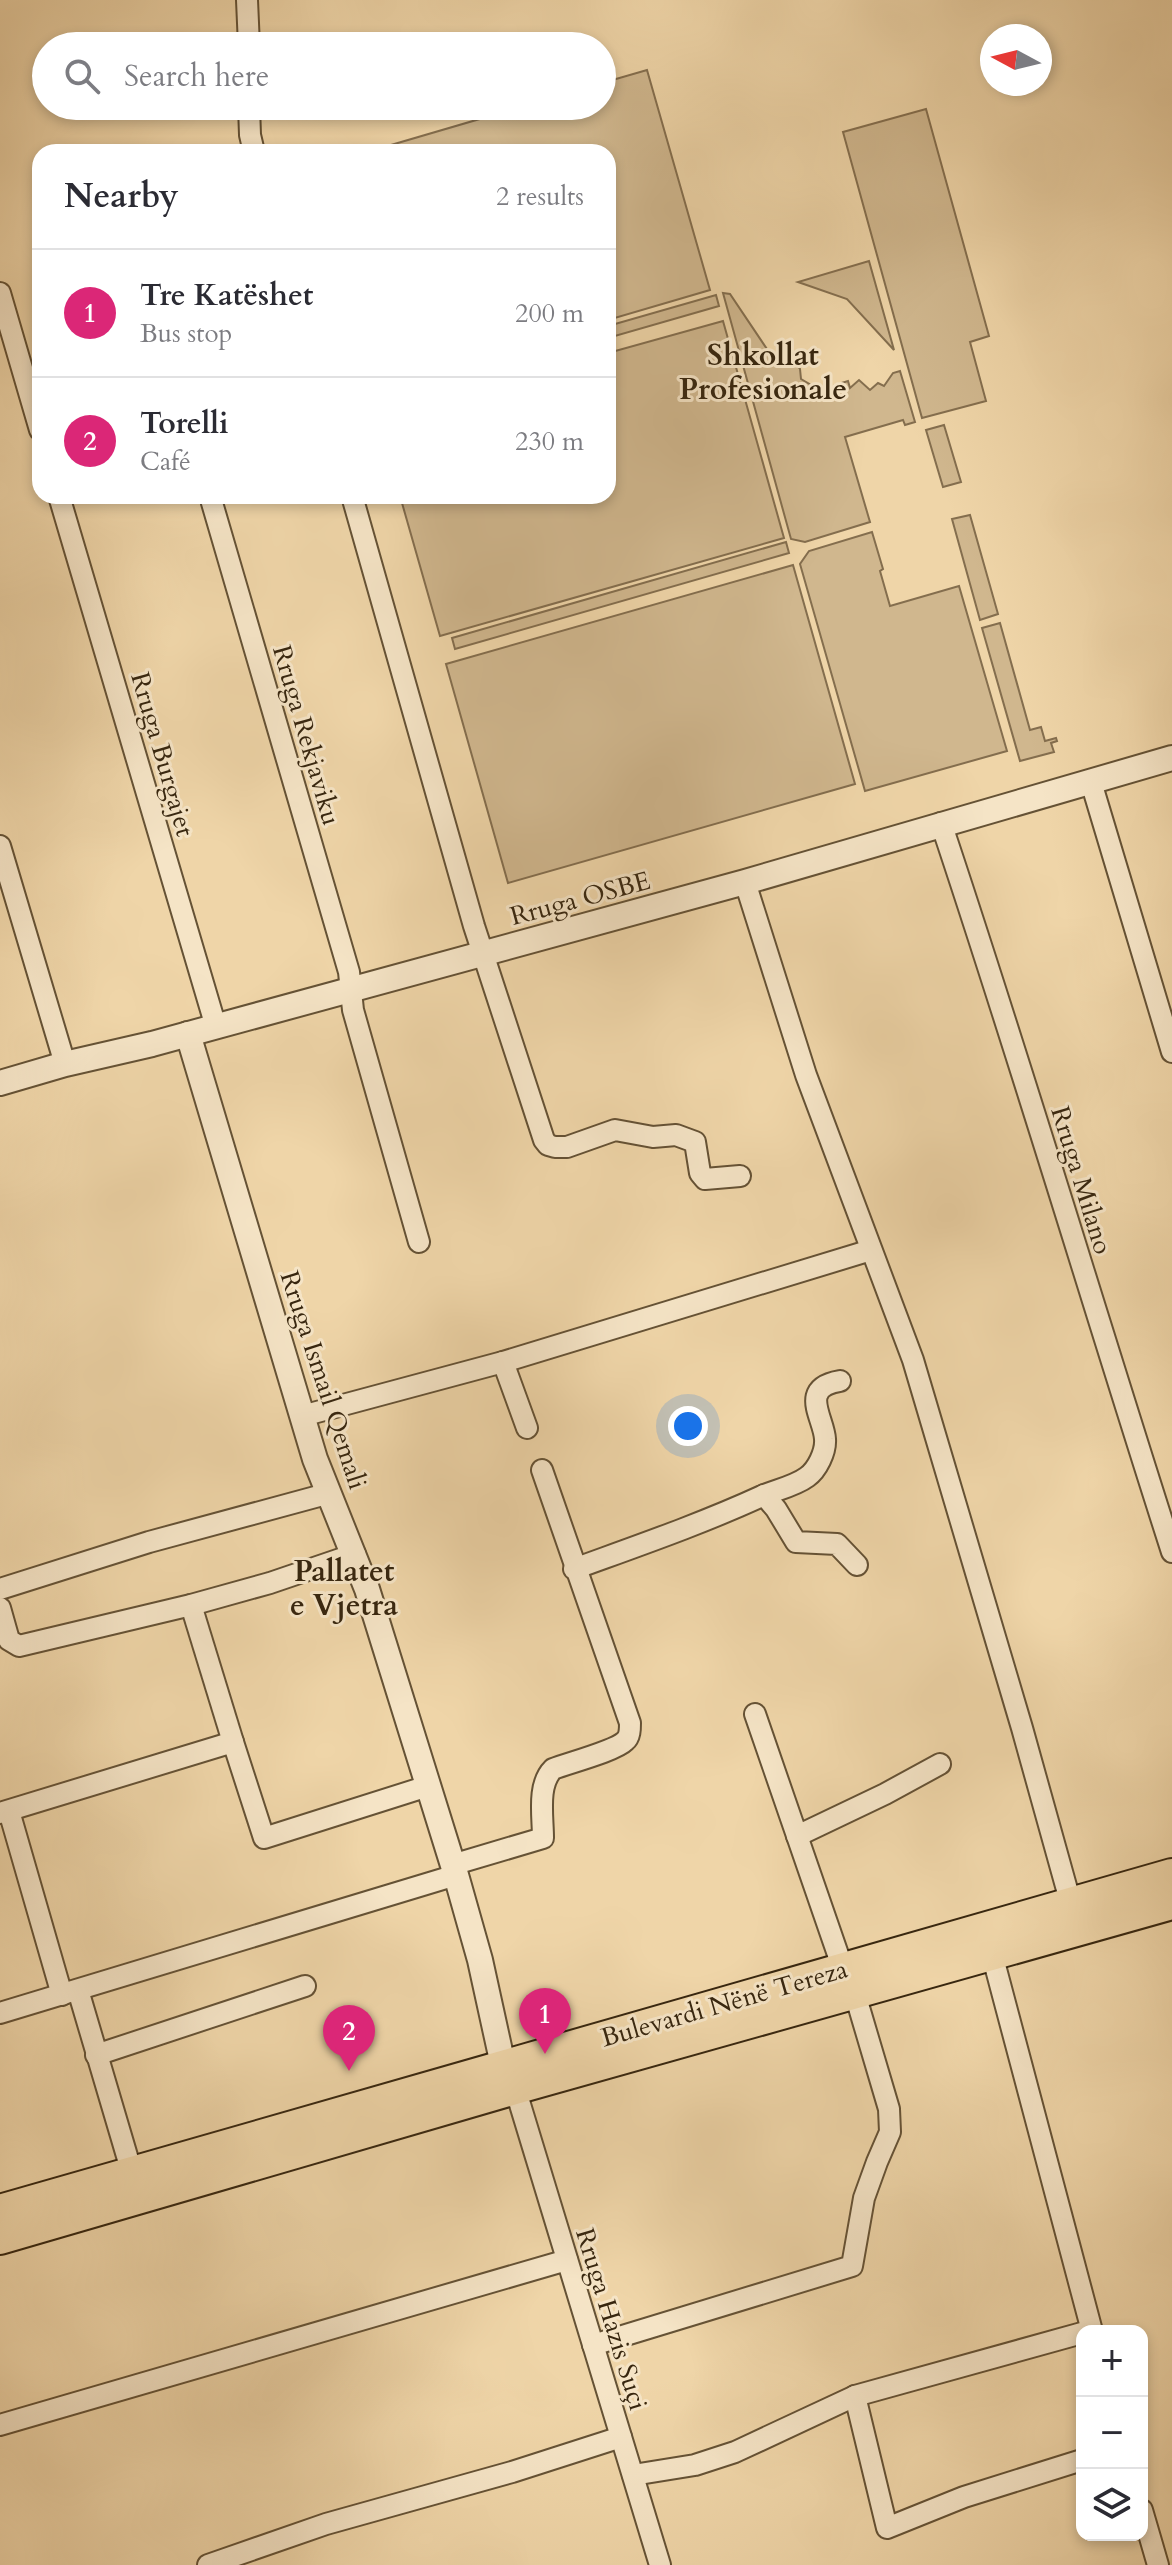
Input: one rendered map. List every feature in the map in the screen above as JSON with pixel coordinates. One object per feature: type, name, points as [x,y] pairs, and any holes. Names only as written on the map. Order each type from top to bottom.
[{"type":"main road","name":"Bulevardi Nënë Tereza","points":[[0,2211],[132,2173],[509,2077],[849,1982],[1071,1904],[1172,1875]]},
{"type":"main road","name":"Bulevardi Nënë Tereza","points":[[849,1982],[992,1954],[1172,1903]]},
{"type":"main road","name":"Bulevardi Nënë Tereza","points":[[0,2238],[509,2077]]},
{"type":"street","points":[[247,0],[248,32]]},
{"type":"street","points":[[249,120],[252,144]]},
{"type":"street","points":[[0,293],[32,403]]},
{"type":"street","name":"Rruga Burgajet","points":[[61,504],[216,1027]]},
{"type":"street","name":"Rruga Rekjaviku","points":[[212,504],[349,972],[353,1010],[419,1242]]},
{"type":"street","points":[[354,504],[474,926],[540,1133],[548,1145],[567,1147],[615,1130],[653,1137],[676,1135],[695,1142],[700,1173],[705,1179],[740,1176]]},
{"type":"street","name":"Rruga OSBE","points":[[0,1083],[745,882],[1172,758]]},
{"type":"street","points":[[1091,782],[1172,1052]]},
{"type":"street","name":"Rruga Milano","points":[[941,823],[1000,1001],[1172,1552]]},
{"type":"street","points":[[0,846],[65,1064]]},
{"type":"street","points":[[745,882],[806,1075],[913,1360],[1071,1904]]},
{"type":"street","name":"Rruga Ismail Qemali","points":[[188,1034],[315,1459],[355,1554],[454,1870],[509,2077]]},
{"type":"street","points":[[302,1416],[503,1362],[871,1250]]},
{"type":"street","points":[[503,1362],[527,1428]]},
{"type":"street","points":[[574,1569],[807,1477],[817,1466],[826,1441],[818,1419],[816,1404],[819,1392],[840,1381]]},
{"type":"street","points":[[0,2013],[454,1870],[543,1838],[546,1776],[553,1769],[626,1741],[630,1723],[542,1470]]},
{"type":"street","points":[[0,1589],[149,1542],[330,1493]]},
{"type":"street","points":[[764,1495],[796,1542],[806,1545],[837,1544],[857,1565]]},
{"type":"street","points":[[0,1608],[9,1640],[19,1646],[191,1605],[270,1583],[355,1554]]},
{"type":"street","points":[[191,1605],[265,1838],[428,1786]]},
{"type":"street","points":[[593,2345],[852,2266],[864,2198],[888,2140],[891,2124],[849,1982],[755,1714]]},
{"type":"street","points":[[132,2173],[96,2055],[4,1812],[233,1742]]},
{"type":"street","points":[[797,1836],[940,1764]]},
{"type":"street","points":[[992,1954],[1089,2325]]},
{"type":"street","points":[[96,2055],[305,1986]]},
{"type":"street","name":"Rruga Hazis Suçi","points":[[509,2077],[660,2565]]},
{"type":"street","points":[[0,2425],[567,2260]]},
{"type":"street","points":[[633,2475],[695,2465],[735,2452],[855,2396],[1076,2335]]},
{"type":"street","points":[[855,2396],[887,2528],[964,2497],[1076,2462]]},
{"type":"street","points":[[208,2565],[326,2524],[512,2472],[621,2437]]},
{"type":"street","points":[[1148,2531],[1158,2565]]},
{"type":"shaded area","points":[[647,70],[710,290],[616,318],[616,144],[394,144],[476,120],[616,120],[616,79]]},
{"type":"shaded area","points":[[926,109],[989,336],[970,342],[986,401],[922,418],[843,132]]},
{"type":"shaded area","points":[[869,261],[894,350],[847,299],[798,282]]},
{"type":"shaded area","points":[[723,293],[730,294],[771,355],[786,351],[800,369],[801,379],[811,385],[816,398],[837,391],[835,385],[848,381],[850,388],[859,380],[870,390],[878,383],[884,386],[893,373],[900,371],[915,422],[905,425],[903,420],[845,437],[870,522],[805,542],[791,539]]},
{"type":"shaded area","points":[[716,295],[719,306],[616,336],[616,324]]},
{"type":"shaded area","points":[[723,321],[784,538],[440,636],[402,504],[616,504],[616,351]]},
{"type":"shaded area","points":[[944,425],[961,482],[943,487],[926,430]]},
{"type":"shaded area","points":[[970,515],[998,614],[980,620],[952,519]]},
{"type":"shaded area","points":[[872,532],[890,606],[959,586],[1007,751],[865,791],[800,564],[809,551]]},
{"type":"shaded area","points":[[786,542],[789,553],[455,649],[452,638]]},
{"type":"shaded area","points":[[793,565],[855,784],[508,883],[446,664]]},
{"type":"shaded area","points":[[1000,623],[1030,730],[1041,727],[1045,741],[1056,738],[1057,741],[1051,743],[1054,752],[1020,761],[982,628]]},
{"type":"place","name":"Tre Katëshet","points":[[545,2054]]},
{"type":"place","name":"Torelli","points":[[349,2071]]},
{"type":"district","name":"Shkollat Profesionale","points":[[763,372]]},
{"type":"district","name":"Pallatet e Vjetra","points":[[344,1588]]}]
